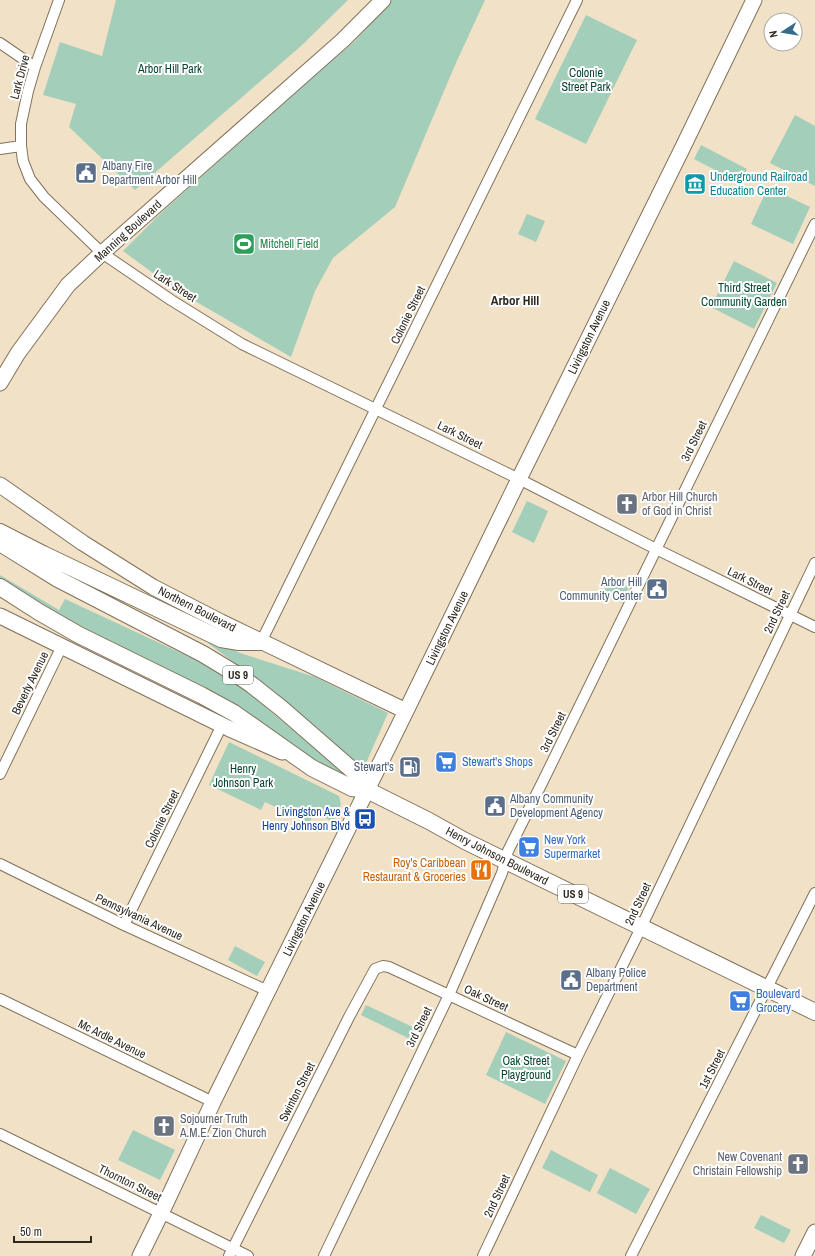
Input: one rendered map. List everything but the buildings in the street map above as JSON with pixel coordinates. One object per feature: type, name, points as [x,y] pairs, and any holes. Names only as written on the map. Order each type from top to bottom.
[{"type":"main road","points":[[0,532],[43,554],[221,638],[239,642],[261,642]]},
{"type":"main road","name":"US 9","points":[[0,543],[58,579],[203,654],[252,684],[358,775],[367,790]]},
{"type":"main road","name":"US 9","points":[[0,587],[38,612],[79,635],[228,710],[297,758]]},
{"type":"main road","name":"Henry Johnson Boulevard","points":[[297,758],[312,768],[352,788],[367,790],[505,861],[815,1012]]},
{"type":"street","name":"Lark Drive","points":[[59,0],[35,67],[21,124],[23,161],[30,179],[44,197],[102,253]]},
{"type":"street","name":"Manning Boulevard","points":[[0,383],[18,353],[64,291],[102,253],[343,40],[383,0]]},
{"type":"street","name":"Colonie Street","points":[[261,642],[577,0]]},
{"type":"street","name":"Livingston Avenue","points":[[140,1256],[162,1213],[213,1102],[754,0]]},
{"type":"street","points":[[0,43],[35,67]]},
{"type":"street","points":[[0,149],[21,146]]},
{"type":"street","name":"3rd Street","points":[[324,1256],[449,995],[502,873],[508,851],[815,224]]},
{"type":"street","name":"Lark Street","points":[[102,253],[172,300],[242,344],[815,627]]},
{"type":"street","name":"Northern Boulevard","points":[[0,485],[83,543],[153,587],[261,642],[406,711]]},
{"type":"street","name":"2nd Street","points":[[483,1256],[578,1054],[641,928],[815,563]]},
{"type":"street","points":[[0,616],[222,725]]},
{"type":"street","name":"Beverly Avenue","points":[[0,774],[62,646]]},
{"type":"street","name":"Colonie Street","points":[[124,924],[222,725]]},
{"type":"street","name":"Henry Johnson Boulevard","points":[[222,725],[297,758]]},
{"type":"street","name":"Pennsylvania Avenue","points":[[0,864],[268,991]]},
{"type":"street","name":"1st Street","points":[[631,1256],[815,893]]},
{"type":"street","name":"Oak Street","points":[[383,966],[389,967],[578,1054]]},
{"type":"street","name":"Swinton Street","points":[[231,1252],[348,1017],[375,969],[383,966]]},
{"type":"street","name":"Mc Ardle Avenue","points":[[0,999],[213,1102]]},
{"type":"street","name":"Thornton Street","points":[[0,1134],[162,1213],[231,1252],[248,1256]]},
{"type":"street","points":[[803,1256],[815,1232]]},
{"type":"green space","name":"Arbor Hill Park","points":[[116,0],[348,0],[301,46],[135,190],[69,127],[76,104],[43,95],[60,42],[102,56]]},
{"type":"green space","points":[[392,0],[485,0],[455,65],[395,207],[333,258],[315,291],[291,357],[176,290],[123,251],[161,213],[291,96],[354,42]]},
{"type":"green space","name":"Colonie Street Park","points":[[586,15],[637,40],[586,144],[535,119]]},
{"type":"green space","points":[[795,115],[815,126],[815,186],[770,163]]},
{"type":"green space","points":[[701,145],[747,169],[740,183],[694,159]]},
{"type":"green space","points":[[768,187],[810,207],[793,244],[751,224]]},
{"type":"green space","points":[[527,214],[545,221],[536,242],[518,234]]},
{"type":"green space","name":"Third Street Community Garden","points":[[734,261],[777,283],[754,329],[711,307]]},
{"type":"green space","points":[[527,501],[548,511],[534,543],[512,532]]},
{"type":"green space","points":[[0,575],[59,610],[65,599],[211,667],[237,683],[352,780],[319,764],[231,701],[67,622],[27,598],[0,578]]},
{"type":"green space","points":[[610,578],[629,587],[622,603],[603,593]]},
{"type":"green space","points":[[210,639],[240,653],[315,677],[388,713],[363,770],[273,692],[208,643]]},
{"type":"green space","name":"Henry Johnson Park","points":[[229,742],[339,796],[341,805],[333,822],[315,812],[309,823],[265,802],[261,810],[209,785]]},
{"type":"green space","points":[[235,946],[265,962],[257,976],[228,960]]},
{"type":"green space","points":[[366,1005],[417,1029],[412,1040],[361,1015]]},
{"type":"green space","name":"Oak Street Playground","points":[[506,1032],[566,1061],[545,1104],[486,1075]]},
{"type":"green space","points":[[133,1130],[175,1150],[160,1180],[118,1160]]},
{"type":"green space","points":[[551,1150],[598,1175],[590,1192],[542,1168]]},
{"type":"green space","points":[[610,1168],[650,1189],[636,1214],[597,1193]]},
{"type":"green space","points":[[761,1215],[791,1230],[784,1243],[754,1228]]},
{"type":"place","name":"Albany Fire Department Arbor Hill","points":[[86,173]]},
{"type":"place","name":"Underground Railroad Education Center","points":[[695,184]]},
{"type":"place","name":"Mitchell Field","points":[[244,244]]},
{"type":"place","name":"Arbor Hill Church of God in Christ","points":[[627,504]]},
{"type":"place","name":"Arbor Hill Community Center","points":[[657,589]]},
{"type":"place","name":"Stewart's Shops","points":[[446,762]]},
{"type":"place","name":"Stewart's","points":[[410,767]]},
{"type":"place","name":"Albany Community Development Agency","points":[[495,806]]},
{"type":"place","name":"Livingston Ave & Henry Johnson Blvd","points":[[365,819]]},
{"type":"place","name":"New York Supermarket","points":[[529,847]]},
{"type":"place","name":"Roy's Caribbean Restaurant & Groceries","points":[[481,870]]},
{"type":"place","name":"Albany Police Department","points":[[571,980]]},
{"type":"place","name":"Boulevard Grocery","points":[[740,1001]]},
{"type":"place","name":"Sojourner Truth A.M.E. Zion Church","points":[[164,1126]]},
{"type":"place","name":"New Covenant Christain Fellowship","points":[[798,1164]]},
{"type":"district","name":"Arbor Hill","points":[[515,300]]}]
